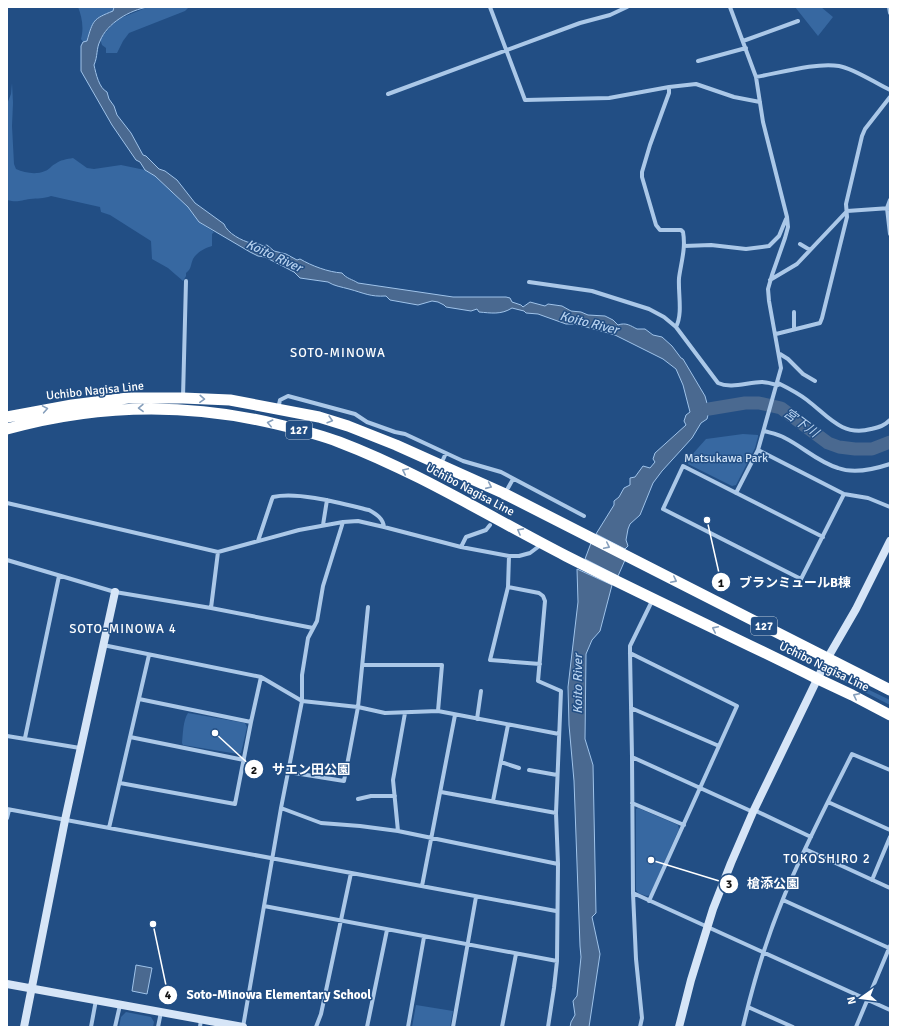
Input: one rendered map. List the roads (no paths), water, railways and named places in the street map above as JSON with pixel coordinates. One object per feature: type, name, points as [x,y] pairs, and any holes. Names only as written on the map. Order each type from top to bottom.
[{"type":"highway","name":"Uchibo Nagisa Line","points":[[7,418],[19,414],[72,405],[128,398],[230,400],[319,417],[348,426],[396,445],[503,493],[890,690]]},
{"type":"highway","name":"Uchibo Nagisa Line","points":[[7,429],[62,416],[131,409],[184,409],[249,418],[295,428],[338,442],[431,483],[543,544],[818,679],[852,694],[890,715]]},
{"type":"street","points":[[490,7],[525,100],[609,98],[696,84],[734,96],[760,102]]},
{"type":"street","points":[[388,94],[580,23],[610,15],[627,7]]},
{"type":"street","points":[[730,7],[756,77],[768,148],[787,217],[788,227],[768,289],[782,368],[758,450],[736,493]]},
{"type":"street","points":[[889,7],[890,13]]},
{"type":"street","points":[[743,41],[798,21]]},
{"type":"street","points":[[698,61],[746,48]]},
{"type":"street","points":[[756,77],[813,66],[839,66],[890,90]]},
{"type":"street","points":[[670,87],[643,168],[642,177],[656,225],[660,230],[681,230],[683,232],[684,246],[680,277],[679,317],[676,327]]},
{"type":"street","points":[[776,334],[820,323],[847,217],[846,204],[862,136],[890,97]]},
{"type":"street","points":[[890,200],[890,234]]},
{"type":"street","points":[[770,280],[797,264],[847,211],[889,208]]},
{"type":"street","points":[[684,246],[711,245],[746,248],[769,246],[779,236],[787,217]]},
{"type":"street","points":[[800,244],[806,246],[810,250]]},
{"type":"street","points":[[183,398],[186,281]]},
{"type":"street","points":[[529,282],[592,291],[649,309],[664,317],[676,327],[721,385],[763,382],[778,384],[796,392],[808,400],[834,423],[851,431],[866,431],[884,426],[890,420]]},
{"type":"street","points":[[794,312],[794,329]]},
{"type":"street","points":[[780,354],[788,359],[803,374],[815,381]]},
{"type":"street","points":[[278,409],[280,400],[288,396],[355,414],[366,422],[405,434],[463,461],[501,472],[584,516]]},
{"type":"street","points":[[764,431],[785,438],[818,459],[839,469],[852,471],[890,464]]},
{"type":"street","points":[[758,450],[844,494],[868,498],[890,507]]},
{"type":"street","points":[[441,465],[446,453]]},
{"type":"street","points":[[822,537],[684,466],[663,509],[801,579],[844,494]]},
{"type":"street","points":[[508,488],[513,479]]},
{"type":"street","points":[[258,541],[273,497],[289,495],[327,500],[369,510],[375,513],[383,521],[384,527]]},
{"type":"street","points":[[323,525],[327,500]]},
{"type":"street","points":[[7,503],[218,552],[323,525],[358,521],[461,547],[509,556],[519,556],[530,553],[543,544]]},
{"type":"street","points":[[7,984],[161,1012],[201,1023],[243,1027],[281,808],[302,701],[304,667],[308,638],[317,622],[323,586],[343,522]]},
{"type":"street","points":[[461,547],[466,537],[486,530],[490,525]]},
{"type":"street","points":[[679,1027],[691,980],[713,910],[753,811],[827,659],[856,609],[890,541]]},
{"type":"street","points":[[211,608],[218,552]]},
{"type":"street","points":[[509,556],[508,587],[490,660],[540,664]]},
{"type":"street","points":[[7,560],[114,592],[211,608],[313,628]]},
{"type":"street","points":[[24,738],[59,576]]},
{"type":"street","points":[[508,587],[539,593],[543,596],[545,601],[538,681],[561,691],[556,813],[558,864],[556,961],[554,988],[548,1027]]},
{"type":"street","points":[[24,1027],[65,820],[114,592]]},
{"type":"street","points":[[640,1027],[642,1018],[636,959],[633,893],[630,646],[654,598]]},
{"type":"street","points":[[288,772],[344,781],[358,707],[368,607]]},
{"type":"street","points":[[102,645],[261,677],[302,701],[358,707],[385,713],[438,711],[559,734]]},
{"type":"street","points":[[630,653],[737,706],[649,901]]},
{"type":"street","points":[[109,828],[149,655]]},
{"type":"street","points":[[363,665],[442,665],[438,711]]},
{"type":"street","points":[[120,783],[235,804],[261,677]]},
{"type":"street","points":[[477,719],[481,691]]},
{"type":"street","points":[[139,700],[251,722]]},
{"type":"street","points":[[631,708],[719,746]]},
{"type":"street","points":[[398,831],[393,780],[405,713]]},
{"type":"street","points":[[422,886],[455,715]]},
{"type":"street","points":[[493,801],[508,725]]},
{"type":"street","points":[[7,736],[80,748]]},
{"type":"street","points":[[130,737],[244,760]]},
{"type":"street","points":[[743,1027],[764,954],[783,900],[811,836],[852,754],[890,770]]},
{"type":"street","points":[[632,757],[811,836]]},
{"type":"street","points":[[501,762],[519,768]]},
{"type":"street","points":[[529,770],[557,775]]},
{"type":"street","points":[[441,792],[556,813]]},
{"type":"street","points":[[358,798],[371,796],[395,796]]},
{"type":"street","points":[[828,802],[890,830]]},
{"type":"street","points":[[632,803],[684,825]]},
{"type":"street","points":[[281,808],[321,823],[398,831],[558,864]]},
{"type":"street","points":[[7,818],[8,810],[556,911]]},
{"type":"street","points":[[872,880],[889,840]]},
{"type":"street","points":[[805,849],[890,888]]},
{"type":"street","points":[[316,1027],[321,1014],[351,873]]},
{"type":"street","points":[[633,893],[764,954],[890,1010]]},
{"type":"street","points":[[453,1027],[476,897]]},
{"type":"street","points":[[783,900],[889,947],[856,1027]]},
{"type":"street","points":[[264,906],[556,961]]},
{"type":"street","points":[[368,1027],[387,930]]},
{"type":"street","points":[[408,1027],[424,937]]},
{"type":"street","points":[[502,1027],[516,954]]},
{"type":"street","points":[[91,1027],[96,1000]]},
{"type":"street","points":[[115,1027],[120,1005]]},
{"type":"street","points":[[748,1007],[793,1027]]},
{"type":"street","points":[[158,1027],[161,1012]]},
{"type":"water","name":"Koito River","points":[[114,7],[148,7],[134,11],[120,18],[103,34],[94,65],[100,84],[107,92],[117,115],[131,133],[143,155],[146,156],[159,169],[165,171],[177,180],[195,203],[224,224],[235,236],[251,243],[263,246],[267,245],[274,251],[286,254],[297,260],[300,259],[320,268],[342,273],[358,283],[453,297],[506,297],[510,298],[512,302],[523,307],[530,302],[545,306],[548,304],[562,306],[571,311],[581,312],[588,315],[605,316],[613,320],[618,325],[626,324],[637,329],[645,329],[653,335],[662,337],[672,346],[683,359],[705,396],[708,407],[725,405],[718,411],[709,411],[707,419],[701,423],[692,438],[653,483],[640,515],[630,524],[626,540],[628,546],[625,549],[596,534],[614,505],[614,501],[619,497],[624,488],[630,485],[630,478],[635,477],[643,466],[650,468],[655,462],[653,459],[655,453],[686,425],[684,421],[686,415],[690,412],[683,385],[676,369],[663,359],[615,335],[575,324],[566,324],[538,314],[526,313],[524,311],[512,308],[500,313],[479,312],[477,309],[471,311],[446,307],[438,302],[432,301],[418,305],[390,300],[386,296],[367,294],[328,282],[300,278],[294,272],[265,257],[258,256],[250,252],[199,222],[188,207],[155,176],[145,170],[140,162],[136,160],[112,125],[81,71],[81,46],[83,42],[87,41],[95,21],[101,16],[113,11]]},
{"type":"water","points":[[591,543],[625,560],[618,576],[585,559]]},
{"type":"water","name":"Koito River","points":[[577,569],[612,585],[600,631],[592,640],[586,654],[585,739],[593,765],[596,913],[592,917],[600,954],[589,1027],[570,1027],[575,1015],[573,1001],[577,996],[581,957],[574,781],[569,725],[568,687],[578,602]]},
{"type":"water","points":[[136,965],[152,968],[147,994],[132,991]]},
{"type":"waterway","name":"宮下川","points":[[709,409],[745,403],[759,403],[781,408],[828,443],[839,447],[872,449],[890,442]]},
{"type":"tunnel","points":[[494,516],[505,495]]},
{"type":"place","name":"ブランミュールB棟","points":[[707,520]]},
{"type":"place","name":"サエン田公園","points":[[215,733]]},
{"type":"place","name":"槍添公園","points":[[651,860]]},
{"type":"place","name":"Soto-Minowa Elementary School","points":[[153,924]]},
{"type":"district","name":"SOTO-MINOWA","points":[[338,353]]},
{"type":"district","name":"SOTO-MINOWA 4","points":[[123,629]]},
{"type":"district","name":"TOKOSHIRO 2","points":[[827,859]]},
{"type":"park label","name":"Matsukawa Park","points":[[726,458]]}]
